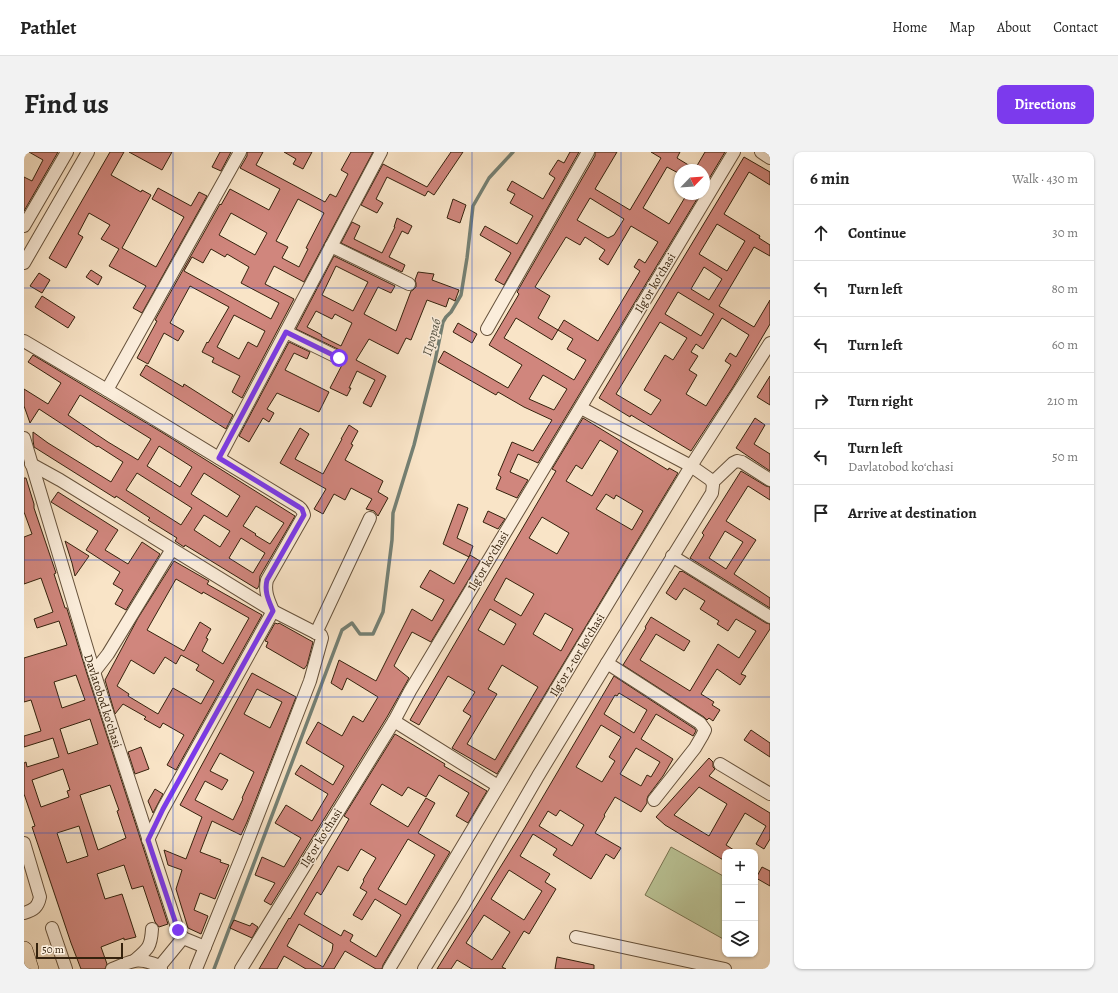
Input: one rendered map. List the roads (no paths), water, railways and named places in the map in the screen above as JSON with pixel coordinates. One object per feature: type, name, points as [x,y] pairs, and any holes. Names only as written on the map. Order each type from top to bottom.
[{"type":"highway","points":[[24,950],[30,969]]},
{"type":"street","points":[[24,226],[67,152]]},
{"type":"street","points":[[24,263],[88,152]]},
{"type":"street","points":[[107,390],[240,152]]},
{"type":"street","points":[[219,458],[380,152]]},
{"type":"street","points":[[487,329],[588,152]]},
{"type":"street","name":"Ilgʻor koʻchasi","points":[[241,969],[394,720],[414,684],[734,152]]},
{"type":"street","points":[[50,181],[65,192]]},
{"type":"street","points":[[331,246],[409,284]]},
{"type":"street","points":[[286,332],[339,358]]},
{"type":"street","points":[[24,341],[302,509],[304,515],[267,580],[265,587],[266,594],[273,611]]},
{"type":"street","name":"Ilgʻor 2-tor koʻchasi","points":[[389,969],[691,466],[770,343]]},
{"type":"street","points":[[424,969],[464,904],[538,776],[714,488],[711,480],[691,466],[581,408]]},
{"type":"street","name":"Davlatobod koʻchasi","points":[[24,438],[94,672],[178,930],[183,938]]},
{"type":"street","points":[[713,482],[737,461],[742,462],[770,480]]},
{"type":"street","points":[[31,464],[172,548],[273,611],[321,635],[322,638],[310,682],[196,969]]},
{"type":"street","points":[[316,633],[370,518]]},
{"type":"street","points":[[94,672],[108,654],[172,548]]},
{"type":"street","points":[[672,556],[770,617]]},
{"type":"street","points":[[148,840],[163,809],[273,611]]},
{"type":"street","points":[[607,663],[700,723],[705,730],[695,748],[654,800]]},
{"type":"street","points":[[394,720],[498,786]]},
{"type":"street","points":[[720,764],[770,794]]},
{"type":"street","points":[[24,843],[29,877],[40,897],[38,906],[35,909],[24,913]]},
{"type":"street","points":[[52,928],[66,969]]},
{"type":"street","points":[[112,969],[135,960],[147,950],[151,941],[152,929]]},
{"type":"street","points":[[576,937],[679,964],[725,969]]},
{"type":"street","points":[[135,960],[143,960],[161,968],[183,938],[205,947]]},
{"type":"waterway","name":"Прораб","points":[[214,969],[342,630],[352,623],[360,634],[373,634],[383,612],[392,540],[393,513],[414,445],[443,322],[461,295],[473,206],[489,178],[513,152]]}]
